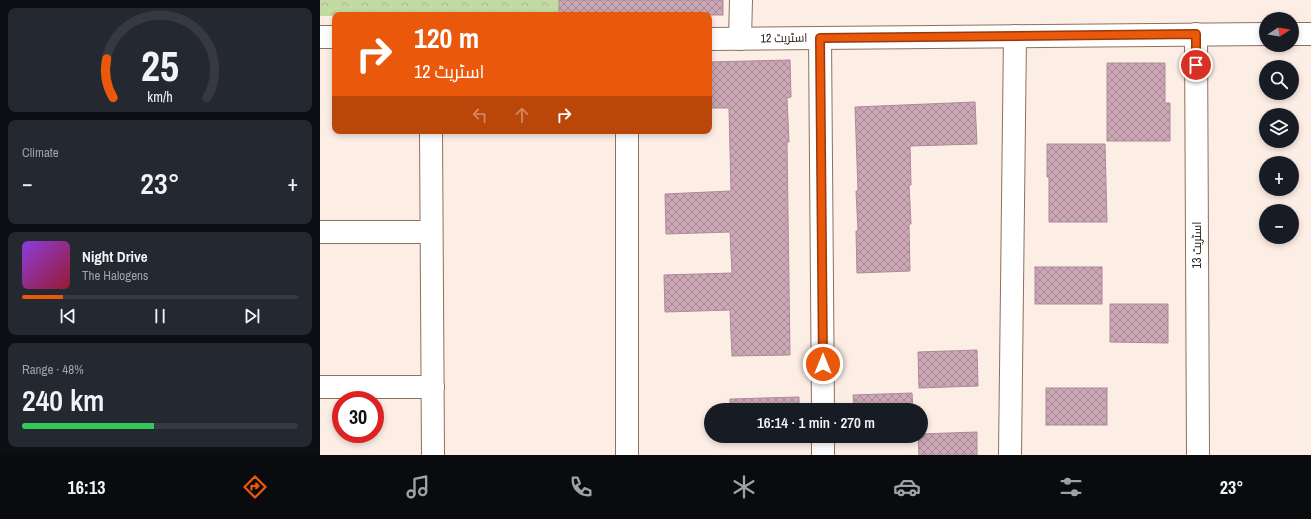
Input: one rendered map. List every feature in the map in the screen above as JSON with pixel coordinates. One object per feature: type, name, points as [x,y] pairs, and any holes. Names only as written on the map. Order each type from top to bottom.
[{"type":"street","points":[[740,0],[740,39]]},
{"type":"street","name":"اسٹریٹ 13","points":[[1196,34],[1198,455]]},
{"type":"street","name":"اسٹریٹ 12","points":[[712,39],[1259,34]]},
{"type":"street","points":[[1299,34],[1311,34]]},
{"type":"street","points":[[1010,455],[1015,36]]},
{"type":"street","points":[[320,37],[332,37]]},
{"type":"street","points":[[820,38],[823,403]]},
{"type":"street","points":[[431,134],[433,455]]},
{"type":"street","points":[[627,134],[627,455]]},
{"type":"street","points":[[320,232],[431,232]]},
{"type":"street","points":[[320,387],[433,387]]},
{"type":"street","points":[[823,443],[823,455]]},
{"type":"green space","points":[[320,0],[559,0],[559,12],[332,12],[332,16],[320,16]]},
{"type":"building","points":[[559,0],[723,0],[723,15],[712,15],[712,12],[559,12]]},
{"type":"building","points":[[790,60],[791,97],[787,98],[789,142],[787,142],[790,355],[732,356],[730,310],[665,312],[664,275],[732,273],[730,232],[666,234],[665,194],[731,191],[729,108],[712,108],[712,62]]},
{"type":"building","points":[[1107,63],[1165,63],[1165,103],[1170,103],[1170,141],[1107,141]]},
{"type":"building","points":[[975,102],[977,144],[910,146],[910,271],[857,273],[856,231],[858,231],[856,191],[858,191],[855,107]]},
{"type":"building","points":[[1047,144],[1105,144],[1107,222],[1049,222]]},
{"type":"building","points":[[1035,267],[1102,267],[1102,304],[1035,304]]},
{"type":"building","points":[[1110,304],[1168,304],[1168,343],[1110,342]]},
{"type":"building","points":[[977,350],[978,386],[919,388],[918,352]]},
{"type":"building","points":[[1046,388],[1107,388],[1107,425],[1046,425]]},
{"type":"building","points":[[912,393],[913,403],[854,403],[853,395]]},
{"type":"building","points":[[799,397],[799,403],[730,403],[730,399]]},
{"type":"building","points":[[977,432],[977,455],[919,455],[918,443],[928,443],[928,434]]},
{"type":"route","points":[[823,364],[820,38],[1196,34],[1196,65]]}]
